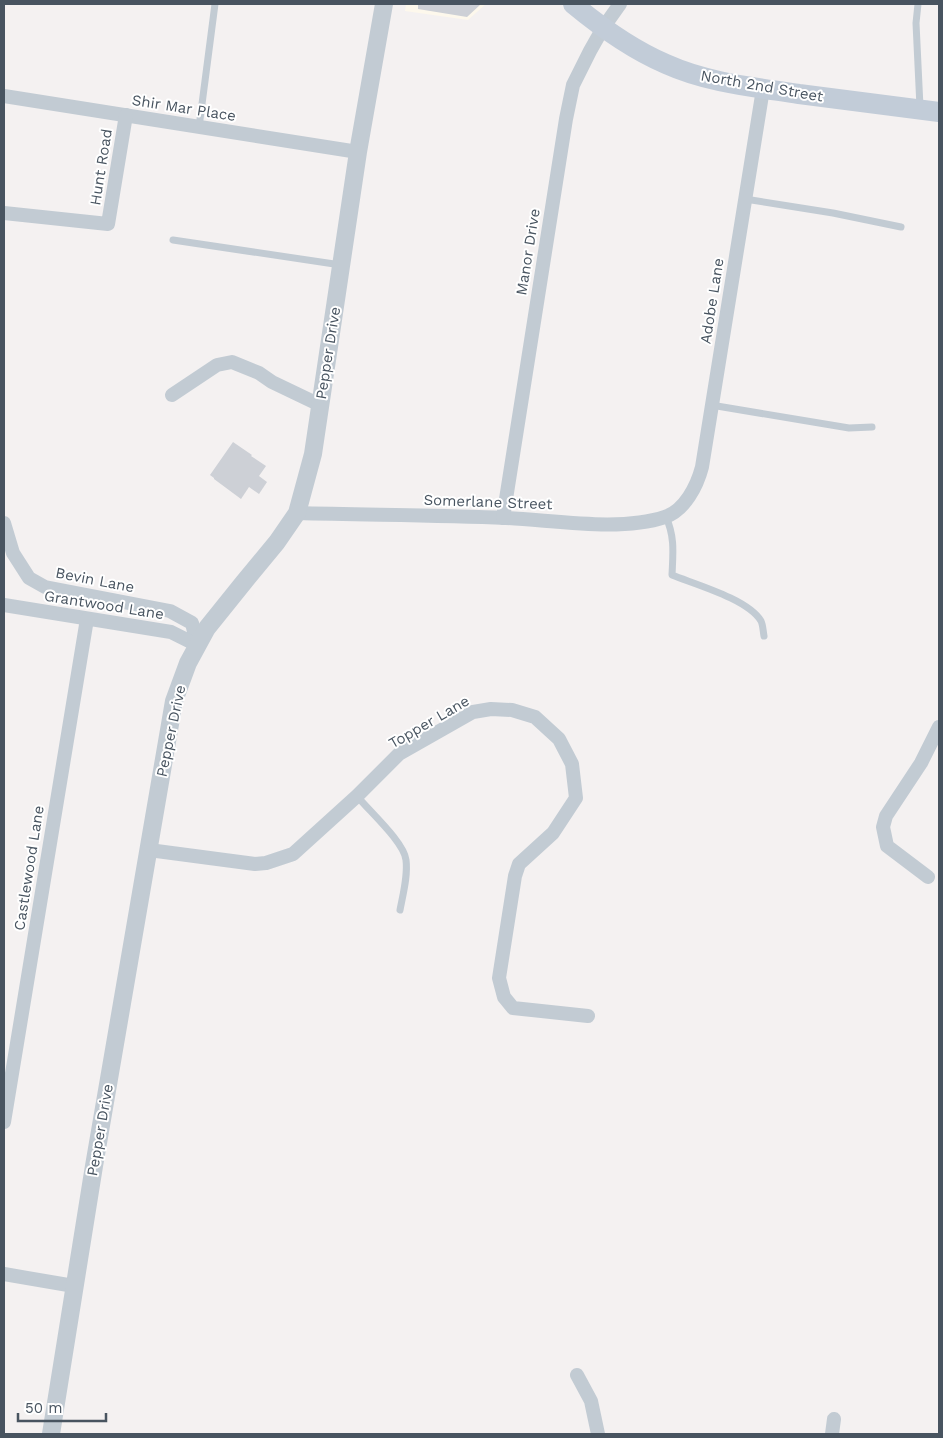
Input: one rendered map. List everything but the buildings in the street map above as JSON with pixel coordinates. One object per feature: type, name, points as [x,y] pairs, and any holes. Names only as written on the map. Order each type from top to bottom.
[{"type":"main road","name":"North 2nd Street","points":[[574,4],[603,28],[644,54],[688,73],[725,83],[763,89],[930,111]]},
{"type":"street","name":"Pepper Drive","points":[[51,1434],[94,1166],[174,701],[183,675],[197,645],[219,612],[277,542],[297,513],[313,454],[358,152],[384,4]]},
{"type":"street","name":"Manor Drive","points":[[503,518],[573,85],[590,50],[620,4]]},
{"type":"street","name":"Adobe Lane","points":[[670,514],[688,498],[699,477],[763,89]]},
{"type":"street","name":"Shir Mar Place","points":[[4,96],[358,152]]},
{"type":"street","name":"Hunt Road","points":[[4,213],[108,224],[126,115]]},
{"type":"street","points":[[172,395],[217,365],[232,362],[259,373],[272,382],[320,405]]},
{"type":"street","name":"Somerlane Street","points":[[297,513],[503,518],[599,524],[638,522],[670,514]]},
{"type":"street","name":"Bevin Lane","points":[[4,523],[13,553],[29,578],[45,587],[170,611],[192,623],[197,645]]},
{"type":"street","name":"Grantwood Lane","points":[[4,606],[171,632],[197,645]]},
{"type":"street","name":"Castlewood Lane","points":[[4,1122],[87,619]]},
{"type":"street","name":"Topper Lane","points":[[149,850],[255,864],[266,863],[293,854],[398,755],[473,712],[491,709],[512,710],[535,717],[559,739],[572,764],[576,798],[553,833],[520,864],[515,876],[499,978],[504,997],[513,1008],[588,1016]]},
{"type":"street","points":[[928,877],[888,846],[884,837],[883,827],[886,816],[921,763],[939,727]]},
{"type":"street","points":[[4,1274],[74,1286]]},
{"type":"street","points":[[577,1375],[591,1401],[598,1434]]},
{"type":"street","points":[[832,1434],[834,1419]]},
{"type":"lane","points":[[198,127],[215,4]]},
{"type":"lane","points":[[918,4],[916,23],[930,111]]},
{"type":"lane","points":[[745,199],[833,213],[901,227]]},
{"type":"lane","points":[[173,240],[341,265]]},
{"type":"lane","points":[[711,405],[849,428],[872,427]]},
{"type":"lane","points":[[670,514],[674,544],[672,575],[729,597],[753,612],[761,621],[764,636]]},
{"type":"lane","points":[[356,796],[400,844],[406,857],[407,870],[400,910]]},
{"type":"shaded area","points":[[406,4],[486,4],[468,20],[405,11]]}]
